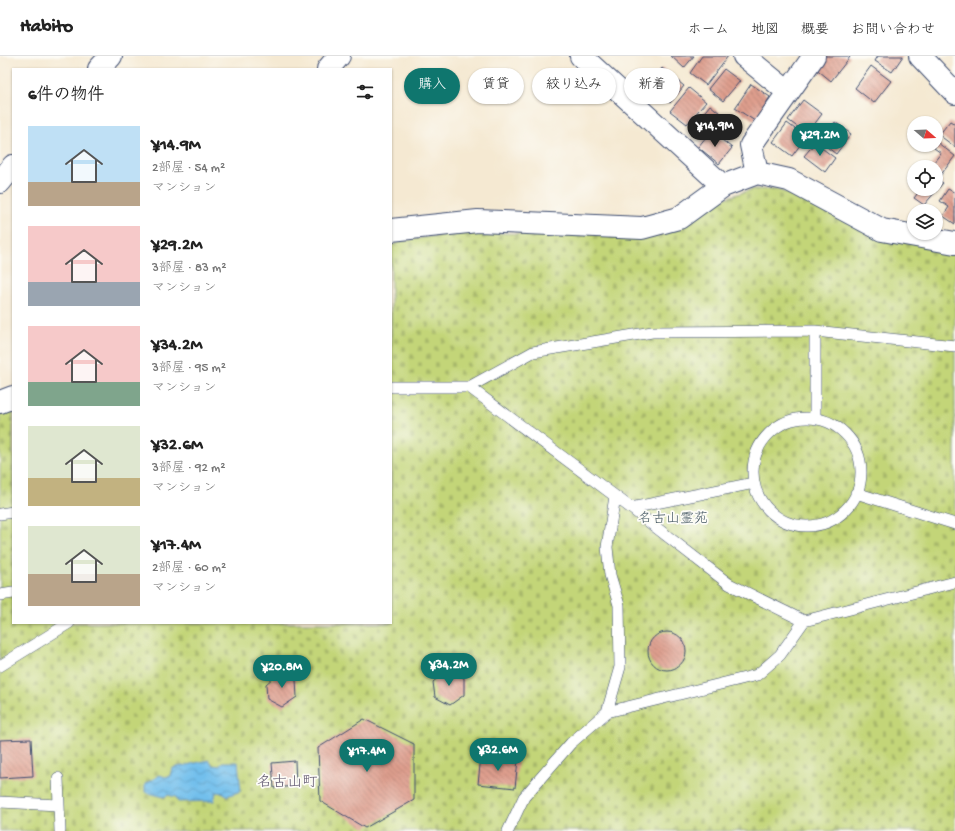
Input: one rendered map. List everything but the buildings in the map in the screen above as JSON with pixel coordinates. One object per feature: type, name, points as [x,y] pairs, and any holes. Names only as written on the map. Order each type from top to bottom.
[{"type":"street","points":[[100,68],[111,56]]},
{"type":"street","points":[[329,68],[339,56]]},
{"type":"street","points":[[581,56],[723,186]]},
{"type":"street","points":[[744,56],[788,92]]},
{"type":"street","points":[[757,173],[751,145],[814,56]]},
{"type":"street","points":[[920,56],[955,92]]},
{"type":"street","points":[[0,182],[12,167]]},
{"type":"street","points":[[392,230],[478,221],[642,228],[679,218],[723,186],[757,173],[788,180],[882,230],[955,243]]},
{"type":"street","points":[[0,402],[12,396]]},
{"type":"lane","points":[[392,387],[469,387],[533,352],[644,333],[815,331],[955,346]]},
{"type":"lane","points":[[815,331],[815,418]]},
{"type":"lane","points":[[469,387],[631,508],[729,584],[804,621]]},
{"type":"lane","points":[[797,418],[815,418],[830,423],[844,432],[854,445],[860,461],[861,477],[856,493],[847,508],[834,519],[818,525],[801,526],[785,522],[770,512],[760,499],[754,483],[753,466],[757,449],[767,435],[781,424],[797,418]]},
{"type":"lane","points":[[631,508],[754,483]]},
{"type":"lane","points":[[856,493],[955,524]]},
{"type":"lane","points":[[606,712],[620,667],[619,605],[610,575],[607,547],[615,496]]},
{"type":"lane","points":[[0,514],[12,512]]},
{"type":"lane","points":[[508,831],[524,797],[571,743],[606,712],[757,675],[780,655],[804,621],[955,582]]},
{"type":"lane","points":[[0,595],[12,594]]},
{"type":"lane","points":[[0,666],[67,624]]},
{"type":"lane","points":[[58,778],[60,831]]},
{"type":"lane","points":[[0,802],[58,805]]},
{"type":"green space","name":"名古山霊苑","points":[[754,189],[778,190],[907,234],[907,240],[926,240],[955,250],[955,831],[0,831],[0,412],[12,409],[12,624],[392,624],[392,245],[403,241],[459,232],[568,235],[722,199]]},
{"type":"water","points":[[209,760],[212,765],[220,766],[222,762],[238,762],[241,791],[227,796],[224,793],[216,792],[214,801],[178,802],[176,797],[168,795],[164,797],[145,792],[145,784],[160,775],[165,777],[171,776],[173,768]]},
{"type":"district","name":"名古山町","points":[[287,781]]}]
